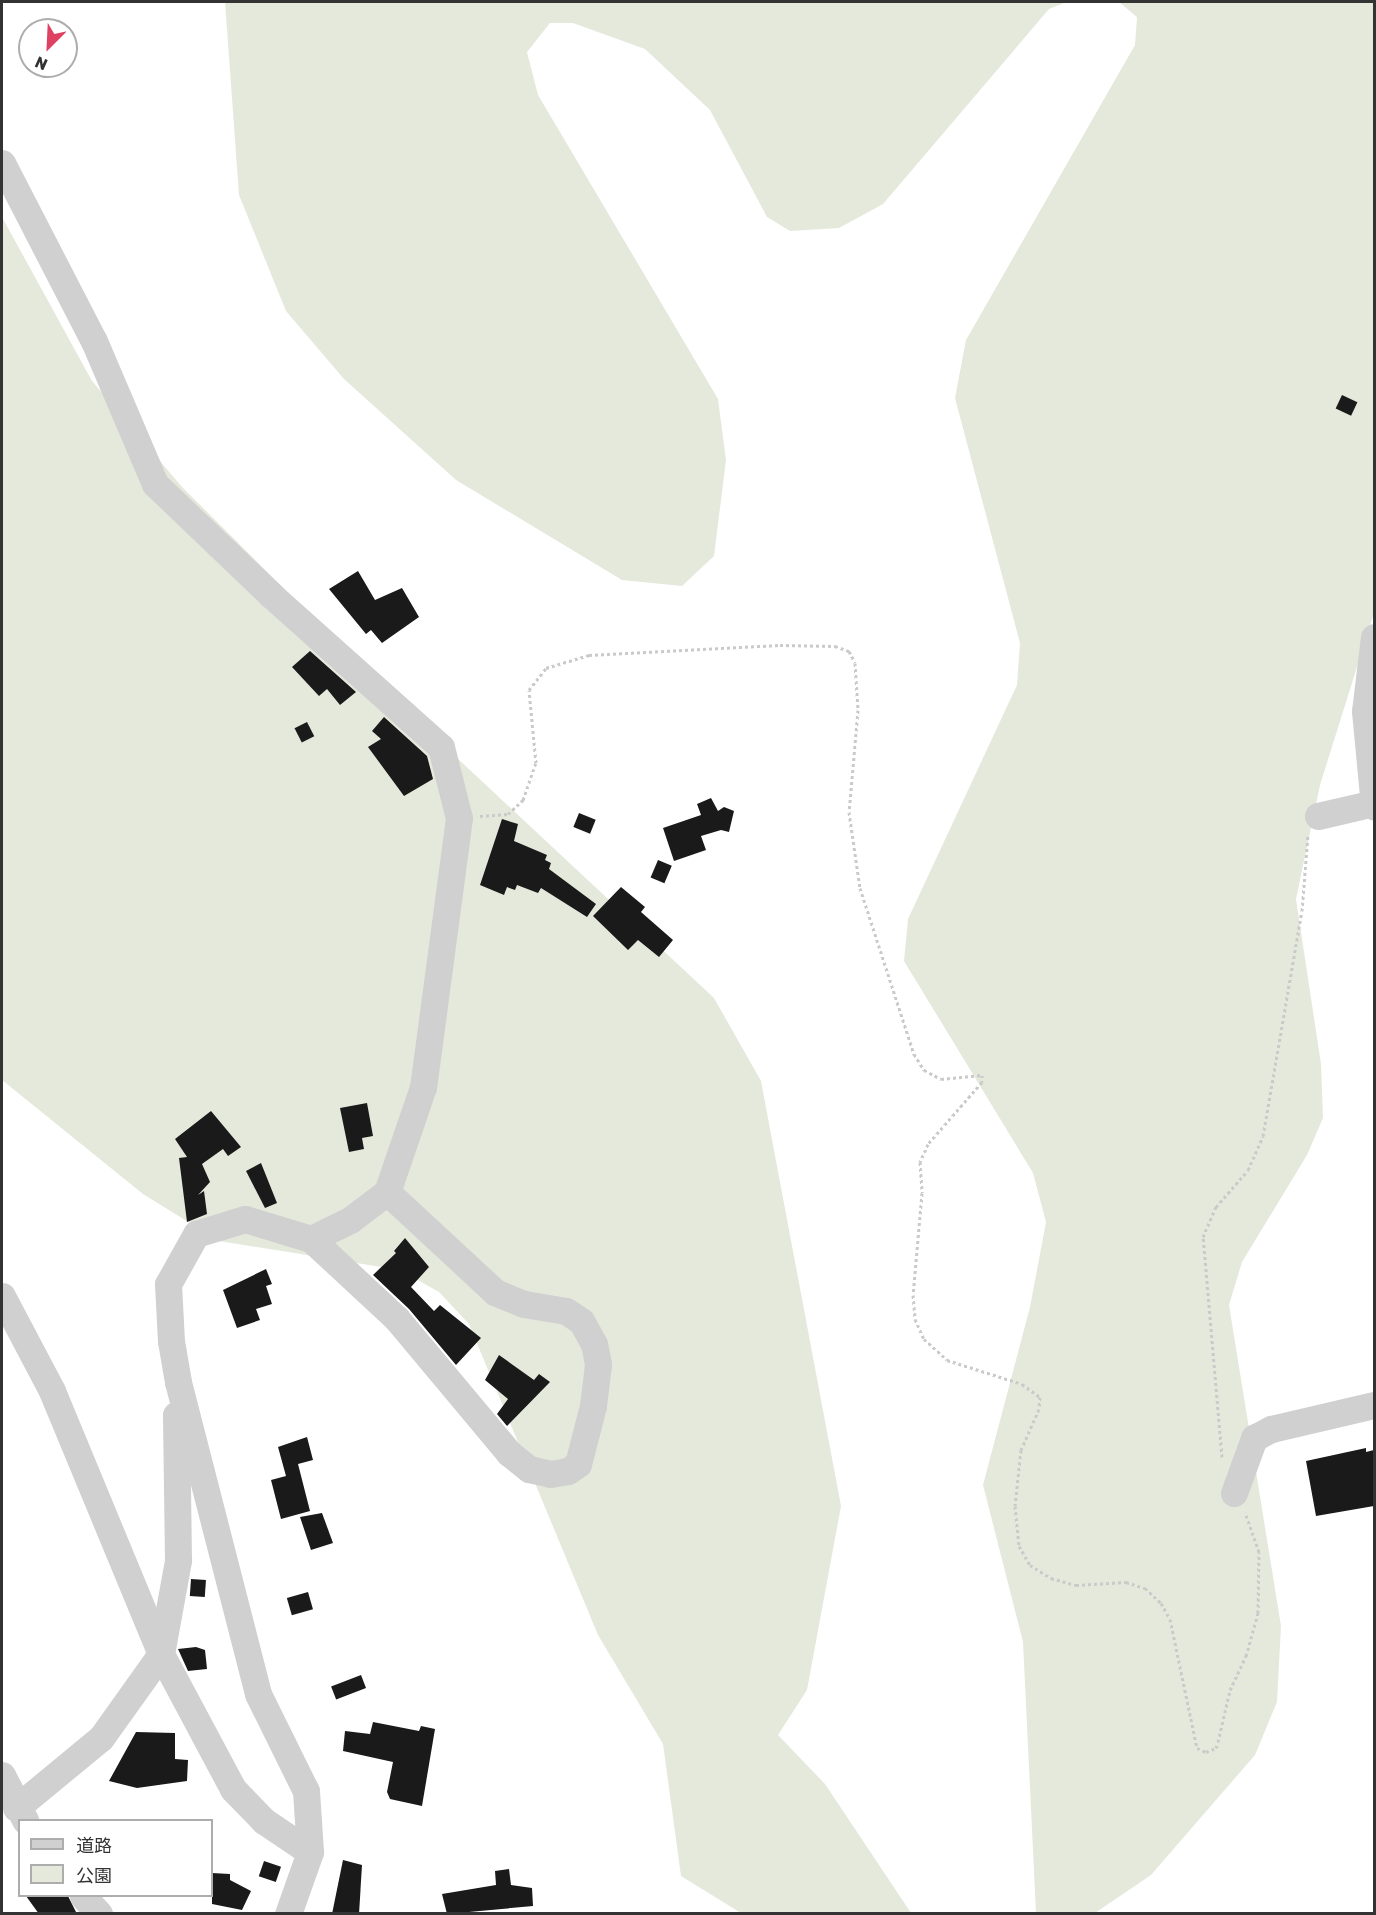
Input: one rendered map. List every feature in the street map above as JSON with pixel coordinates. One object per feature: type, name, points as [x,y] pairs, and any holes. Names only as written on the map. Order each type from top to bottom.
[{"type":"street","points":[[2,163],[94,341],[156,484],[271,595],[441,747],[459,818],[423,1086],[387,1192],[350,1220],[311,1239]]},
{"type":"street","points":[[1318,816],[1374,805],[1365,711],[1374,637]]},
{"type":"street","points":[[288,1914],[310,1852],[306,1791],[258,1694],[178,1382],[171,1341],[168,1284],[196,1234],[245,1219],[311,1239],[398,1319],[509,1453],[529,1469],[550,1474],[568,1471],[578,1464],[593,1406],[598,1364],[594,1344],[581,1321],[566,1311],[524,1304],[495,1292],[387,1192]]},
{"type":"street","points":[[2,1296],[52,1390],[162,1654],[233,1789],[264,1821],[310,1852]]},
{"type":"street","points":[[2,1775],[21,1814],[101,1738],[162,1654],[178,1560],[178,1382]]},
{"type":"street","points":[[1234,1493],[1254,1438],[1271,1429],[1374,1405]]},
{"type":"street","points":[[84,1897],[99,1914]]},
{"type":"path","points":[[459,818],[508,814],[523,800],[536,763],[529,690],[546,668],[589,655],[780,645],[835,646],[849,651],[855,663],[858,710],[849,812],[863,899],[914,1054],[924,1070],[941,1079],[982,1075],[982,1082],[928,1144],[920,1162],[922,1193],[913,1295],[915,1319],[924,1339],[947,1360],[1022,1384],[1040,1397],[1039,1409],[1021,1450],[1016,1506],[1019,1546],[1030,1565],[1051,1578],[1076,1585],[1126,1582],[1145,1588],[1161,1603],[1170,1619],[1197,1748],[1206,1752],[1216,1748],[1230,1690],[1246,1656],[1258,1613],[1259,1552],[1250,1520],[1234,1493],[1223,1467],[1216,1413],[1203,1237],[1216,1207],[1248,1170],[1263,1136],[1302,911],[1305,847],[1310,826],[1318,816]]},
{"type":"green space","points":[[225,2],[1066,2],[1049,9],[883,204],[839,228],[790,231],[767,217],[710,110],[645,49],[573,23],[550,23],[527,52],[538,95],[718,399],[726,460],[714,556],[682,586],[622,580],[456,480],[344,379],[286,311],[239,195]]},
{"type":"green space","points":[[1119,2],[1374,2],[1374,613],[1320,785],[1296,899],[1321,1064],[1323,1118],[1307,1155],[1242,1262],[1229,1305],[1281,1626],[1277,1702],[1255,1755],[1151,1875],[1095,1913],[1036,1913],[1023,1642],[983,1485],[1030,1307],[1046,1222],[1033,1173],[904,961],[908,919],[1017,685],[1020,643],[955,398],[966,340],[1135,45],[1137,17]]},
{"type":"green space","points":[[2,217],[92,381],[182,487],[410,714],[714,998],[761,1081],[841,1506],[807,1690],[778,1735],[825,1784],[911,1913],[741,1913],[681,1876],[663,1744],[598,1635],[469,1324],[439,1292],[400,1270],[219,1241],[143,1194],[2,1080]]},
{"type":"building","points":[[1342,395],[1357,402],[1351,416],[1336,409]]},
{"type":"building","points":[[358,571],[375,600],[402,588],[419,617],[382,643],[371,630],[366,634],[329,589]]},
{"type":"building","points":[[310,651],[356,692],[340,705],[327,689],[319,696],[292,667]]},
{"type":"building","points":[[384,717],[427,756],[433,779],[404,796],[368,747],[381,739],[372,731]]},
{"type":"building","points":[[307,722],[314,736],[302,743],[295,728]]},
{"type":"building","points":[[711,798],[718,811],[724,807],[734,811],[729,832],[721,830],[701,836],[706,850],[674,861],[663,828],[701,815],[697,804]]},
{"type":"building","points":[[579,813],[596,820],[590,834],[573,827]]},
{"type":"building","points":[[502,819],[518,824],[514,841],[547,855],[545,860],[551,863],[549,869],[596,904],[587,917],[541,888],[538,893],[517,885],[515,890],[507,887],[504,895],[480,885]]},
{"type":"building","points":[[658,860],[672,866],[664,883],[651,877]]},
{"type":"building","points":[[621,887],[645,907],[641,912],[673,940],[659,957],[638,940],[628,950],[593,916]]},
{"type":"building","points":[[367,1103],[373,1136],[362,1138],[364,1149],[349,1152],[340,1108]]},
{"type":"building","points":[[211,1111],[241,1147],[228,1156],[223,1149],[202,1164],[210,1182],[198,1195],[204,1191],[207,1214],[187,1222],[179,1158],[187,1157],[175,1139]]},
{"type":"building","points":[[261,1163],[277,1203],[265,1208],[246,1171]]},
{"type":"building","points":[[405,1238],[429,1267],[411,1287],[434,1311],[440,1305],[481,1338],[456,1365],[409,1309],[373,1275],[396,1253],[394,1251]]},
{"type":"building","points":[[266,1269],[272,1284],[266,1286],[272,1304],[256,1309],[260,1320],[237,1328],[223,1290]]},
{"type":"building","points":[[499,1355],[534,1380],[539,1374],[550,1382],[507,1426],[497,1414],[508,1399],[485,1380]]},
{"type":"building","points":[[307,1437],[313,1460],[298,1464],[310,1511],[281,1519],[271,1480],[286,1476],[278,1447]]},
{"type":"building","points":[[1366,1448],[1366,1452],[1374,1450],[1374,1506],[1316,1516],[1306,1461]]},
{"type":"building","points":[[322,1513],[333,1543],[311,1550],[300,1517]]},
{"type":"building","points":[[191,1579],[206,1580],[205,1597],[190,1596]]},
{"type":"building","points":[[308,1592],[313,1609],[292,1615],[287,1598]]},
{"type":"building","points":[[196,1647],[205,1650],[207,1669],[188,1671],[178,1649]]},
{"type":"building","points":[[361,1675],[366,1688],[336,1700],[331,1686]]},
{"type":"building","points":[[373,1722],[419,1731],[421,1726],[435,1729],[422,1806],[390,1799],[387,1792],[393,1762],[343,1751],[345,1731],[370,1734]]},
{"type":"building","points":[[136,1732],[175,1733],[175,1759],[188,1760],[187,1781],[137,1788],[109,1781]]},
{"type":"building","points":[[343,1860],[362,1865],[359,1914],[332,1914]]},
{"type":"building","points":[[264,1861],[281,1867],[276,1882],[259,1876]]},
{"type":"building","points":[[509,1869],[511,1885],[532,1888],[533,1906],[447,1914],[442,1894],[496,1885],[495,1871]]},
{"type":"building","points":[[213,1873],[230,1874],[230,1880],[251,1891],[242,1910],[212,1904]]},
{"type":"building","points":[[27,1897],[68,1897],[77,1914],[39,1914]]}]
